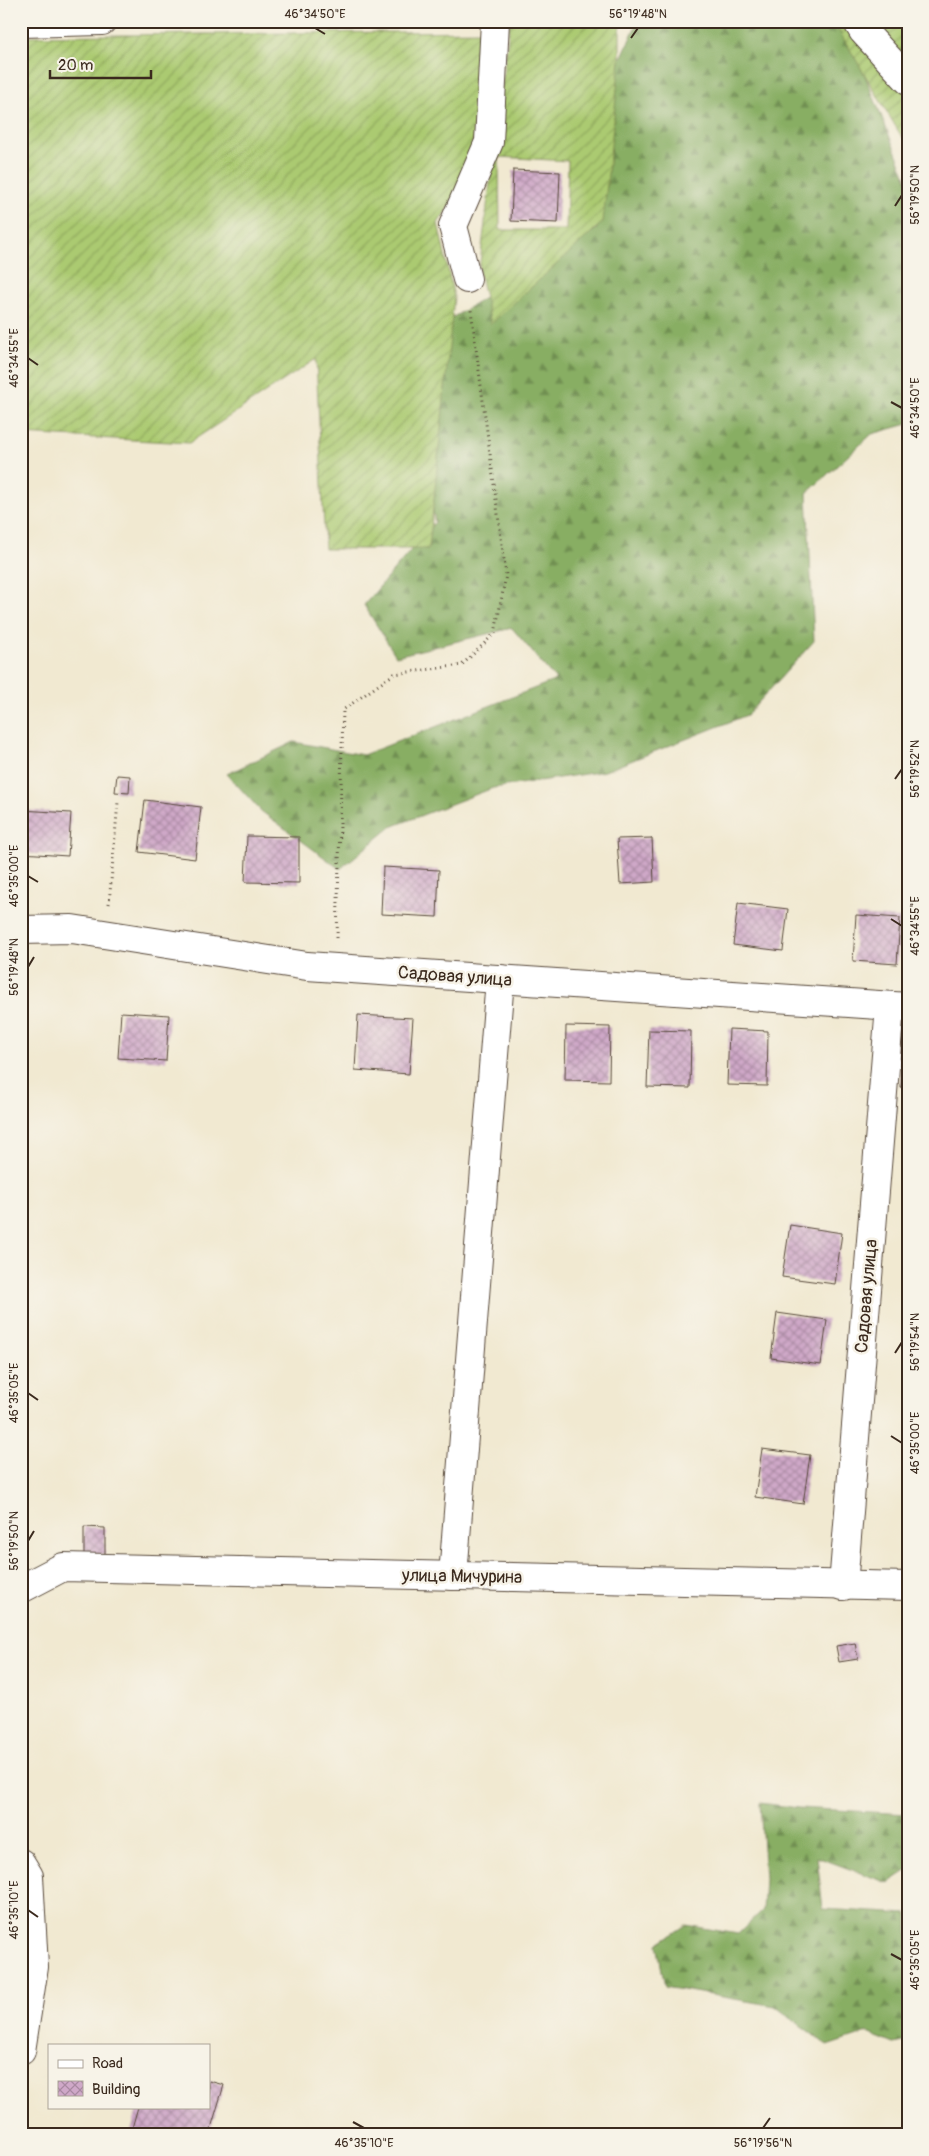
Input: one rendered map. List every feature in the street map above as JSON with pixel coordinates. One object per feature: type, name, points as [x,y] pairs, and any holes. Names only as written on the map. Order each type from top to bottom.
[{"type":"street","points":[[21,23],[102,21]]},
{"type":"street","points":[[467,279],[452,226],[488,142],[495,21]]},
{"type":"street","points":[[857,21],[862,31],[908,80]]},
{"type":"street","name":"Садовая улица","points":[[21,930],[72,930],[307,966],[899,1006],[843,1586]]},
{"type":"street","points":[[453,1576],[500,980]]},
{"type":"street","name":"улица Мичурина","points":[[21,1590],[63,1567],[908,1586]]},
{"type":"street","points":[[21,1863],[29,1876],[34,1967],[21,2051]]},
{"type":"path","points":[[337,968],[343,710],[394,674],[462,665],[495,634],[506,575],[467,279]]},
{"type":"path","points":[[107,935],[118,802]]},
{"type":"green space","points":[[510,21],[620,21],[620,60],[603,222],[491,324],[479,271]],"holes":[[[499,157],[568,161],[566,230],[500,230]]]},
{"type":"green space","points":[[638,21],[843,21],[908,182],[908,424],[872,434],[807,493],[814,641],[747,715],[605,771],[493,788],[391,827],[340,869],[261,811],[227,774],[294,742],[363,755],[556,680],[512,628],[396,656],[364,605],[435,522],[418,418],[442,324],[597,229],[581,124],[623,54]]},
{"type":"green space","points":[[833,21],[908,21],[908,144],[900,134]]},
{"type":"green space","points":[[481,31],[472,172],[438,223],[454,297],[429,549],[325,549],[316,359],[189,443],[21,434],[21,36]]},
{"type":"green space","points":[[760,1803],[799,1808],[908,1814],[908,1870],[888,1883],[817,1857],[823,1909],[908,1914],[908,2041],[894,2044],[867,2033],[828,2046],[775,2006],[665,1987],[657,1944],[686,1925],[738,1934],[763,1910],[765,1879]]},
{"type":"building","points":[[513,170],[560,172],[558,223],[511,221]]},
{"type":"building","points":[[117,775],[130,776],[129,793],[115,792]]},
{"type":"building","points":[[145,800],[201,807],[195,859],[139,852]]},
{"type":"building","points":[[21,810],[71,813],[68,856],[21,853]]},
{"type":"building","points":[[247,836],[299,837],[299,883],[245,882]]},
{"type":"building","points":[[652,838],[654,882],[620,884],[617,839]]},
{"type":"building","points":[[383,867],[439,870],[437,917],[381,914]]},
{"type":"building","points":[[738,903],[788,909],[783,951],[733,945]]},
{"type":"building","points":[[856,915],[900,918],[897,964],[853,961]]},
{"type":"building","points":[[121,1012],[169,1015],[166,1061],[118,1058]]},
{"type":"building","points":[[358,1015],[413,1018],[409,1074],[355,1070]]},
{"type":"building","points":[[566,1026],[610,1027],[609,1081],[565,1080]]},
{"type":"building","points":[[729,1029],[768,1031],[767,1086],[727,1085]]},
{"type":"building","points":[[649,1030],[691,1031],[690,1088],[647,1087]]},
{"type":"building","points":[[903,1032],[908,1033],[908,1088],[901,1087]]},
{"type":"building","points":[[790,1225],[842,1233],[835,1284],[782,1277]]},
{"type":"building","points":[[777,1313],[827,1320],[821,1365],[771,1358]]},
{"type":"building","points":[[762,1449],[810,1455],[803,1504],[755,1497]]},
{"type":"building","points":[[84,1527],[105,1528],[105,1555],[84,1554]]},
{"type":"building","points":[[855,1643],[858,1659],[839,1662],[836,1646]]},
{"type":"building","points":[[210,2081],[224,2085],[209,2135],[130,2135],[138,2108],[210,2108]]}]
